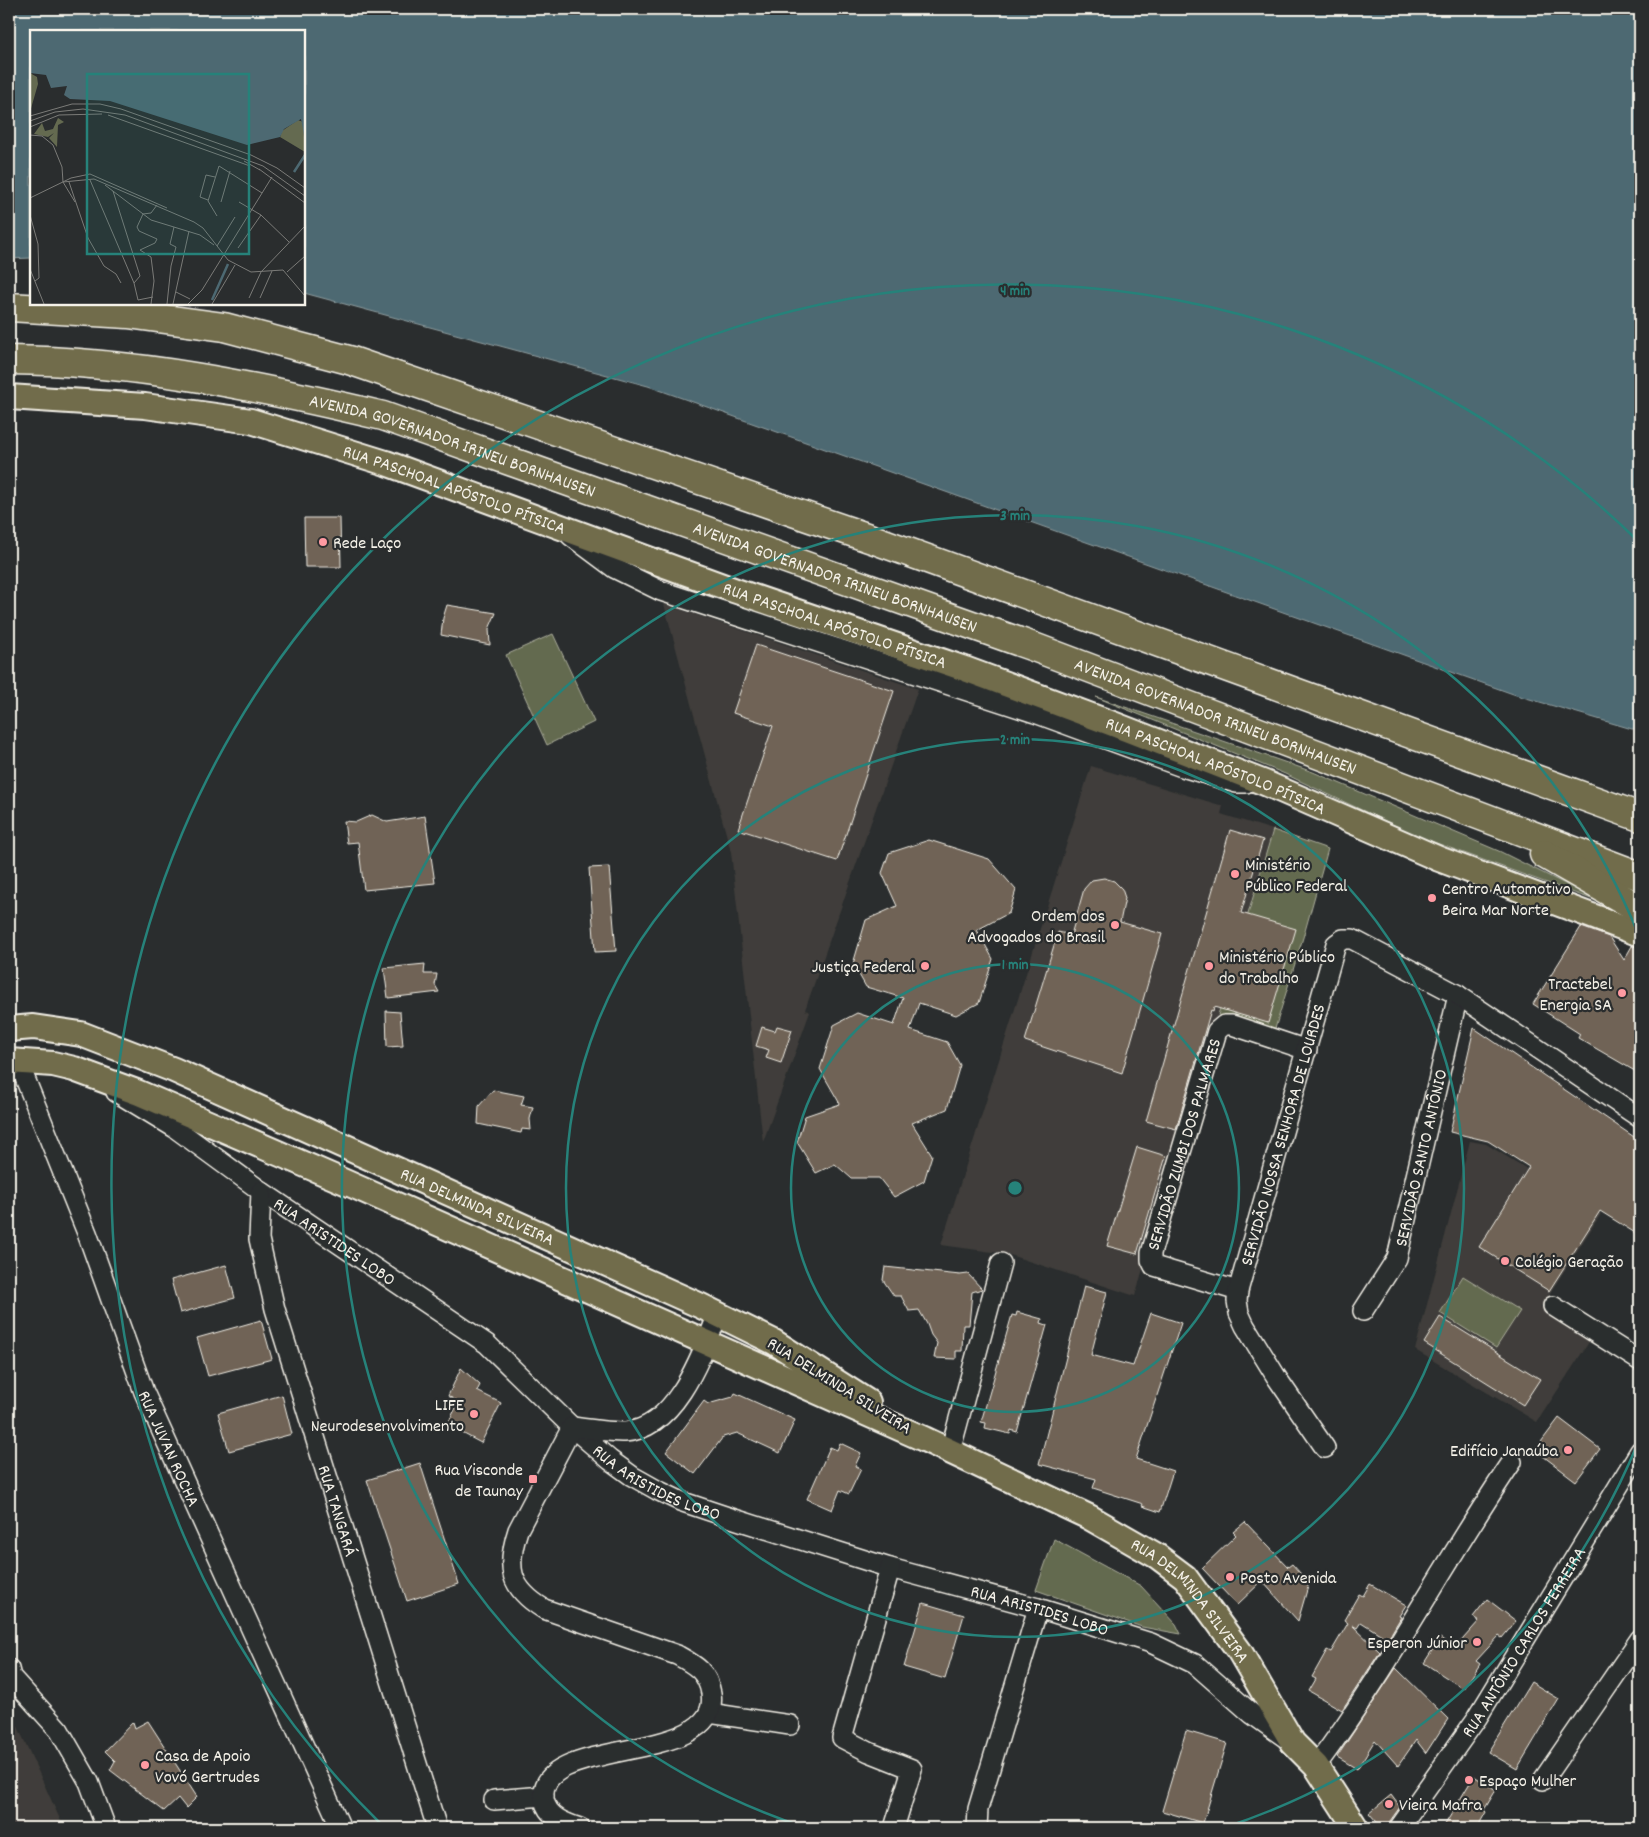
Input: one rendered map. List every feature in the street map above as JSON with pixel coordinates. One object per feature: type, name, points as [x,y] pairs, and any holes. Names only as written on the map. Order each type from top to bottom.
[{"type":"highway","points":[[9,307],[128,314],[224,327],[349,360],[875,540],[1640,817]]},
{"type":"highway","name":"AVENIDA GOVERNADOR IRINEU BORNHAUSEN","points":[[9,360],[40,360],[127,367],[220,381],[383,416],[1031,646],[1640,876]]},
{"type":"highway","points":[[1476,814],[1640,909]]},
{"type":"main road","name":"RUA PASCHOAL APÓSTOLO PÍTSICA","points":[[9,397],[144,406],[251,421],[386,463],[736,591],[965,669],[1113,724],[1264,783],[1439,859],[1640,934]]},
{"type":"main road","name":"RUA DELMINDA SILVEIRA","points":[[9,1029],[33,1027],[81,1034],[174,1070],[718,1314],[800,1357],[924,1439]]},
{"type":"main road","name":"RUA DELMINDA SILVEIRA","points":[[13,1061],[53,1064],[74,1069],[96,1076],[206,1122],[924,1439],[1090,1517],[1157,1556],[1185,1577],[1240,1652],[1293,1744],[1316,1766],[1356,1828]]},
{"type":"street","name":"SERVIDÃO NOSSA SENHORA DE LOURDES","points":[[1325,1448],[1277,1378],[1245,1326],[1239,1313],[1237,1301],[1238,1290],[1336,944],[1344,939],[1352,939],[1458,995],[1640,1118]]},
{"type":"street","name":"SERVIDÃO SANTO ANTÔNIO","points":[[1363,1311],[1397,1258],[1458,995]]},
{"type":"street","name":"SERVIDÃO ZUMBI DOS PALMARES","points":[[1238,1290],[1154,1266],[1151,1260],[1151,1253],[1217,1031],[1224,1025],[1232,1025],[1307,1050]]},
{"type":"street","name":"RUA JUVAN ROCHA","points":[[13,1061],[88,1233],[144,1392],[342,1828]]},
{"type":"street","name":"RUA ARISTIDES LOBO","points":[[96,1076],[101,1083],[175,1128],[261,1191],[487,1344],[572,1427],[610,1460],[632,1476],[657,1490],[680,1501],[890,1568],[1038,1608],[1151,1643],[1195,1664],[1252,1714],[1293,1744]]},
{"type":"street","name":"RUA TANGARÁ","points":[[261,1191],[259,1239],[275,1309],[437,1828]]},
{"type":"street","points":[[950,1452],[1001,1263]]},
{"type":"street","points":[[1554,1306],[1640,1360]]},
{"type":"street","points":[[580,1828],[553,1816],[546,1806],[544,1796],[548,1782],[560,1769],[576,1762],[672,1740],[691,1731],[702,1722],[708,1713],[712,1699],[708,1681],[696,1665],[677,1655],[544,1609],[530,1601],[517,1587],[512,1573],[514,1543],[518,1530],[572,1427],[626,1432],[651,1425],[674,1404],[706,1343],[718,1314]]},
{"type":"street","name":"RUA ANTÔNIO CARLOS FERREIRA","points":[[1399,1828],[1477,1718],[1640,1451]]},
{"type":"street","points":[[1316,1766],[1335,1741],[1405,1633],[1512,1462]]},
{"type":"street","points":[[890,1568],[842,1738],[869,1752],[912,1769],[894,1828]]},
{"type":"street","points":[[977,1828],[978,1809],[1038,1608]]},
{"type":"street","points":[[1543,1780],[1640,1639]]},
{"type":"street","points":[[9,1668],[11,1677],[59,1730],[89,1782],[106,1828]]},
{"type":"street","points":[[708,1713],[790,1726]]},
{"type":"street","points":[[494,1800],[544,1796]]},
{"type":"shaded area","points":[[664,604],[918,689],[805,1010],[810,1012],[763,1142],[731,852]]},
{"type":"shaded area","name":"Ordem dos Advogados do Brasil","points":[[1091,766],[1223,806],[1221,814],[1273,830],[1135,1296],[1007,1254],[941,1245]]},
{"type":"shaded area","name":"Colégio Geração","points":[[1470,1141],[1486,1144],[1601,1214],[1541,1307],[1591,1339],[1537,1422],[1415,1350]]},
{"type":"shaded area","points":[[9,1707],[64,1828],[9,1828]]},
{"type":"green space","points":[[553,634],[594,722],[547,745],[506,655]]},
{"type":"green space","points":[[1096,697],[1313,772],[1501,852],[1605,904],[1417,836],[1285,774]]},
{"type":"green space","points":[[1273,830],[1328,849],[1274,1032],[1218,1015]]},
{"type":"green space","points":[[1463,1276],[1520,1311],[1496,1348],[1440,1313]]},
{"type":"green space","points":[[1054,1539],[1141,1586],[1176,1624],[1181,1634],[1142,1627],[1036,1590]]},
{"type":"water","points":[[9,9],[1640,9],[1640,728],[1632,729],[1516,695],[648,386],[305,293],[305,30],[30,30],[30,258],[9,259]]},
{"type":"building","name":"Rede Laço","points":[[304,518],[340,518],[341,567],[305,567]]},
{"type":"building","points":[[447,605],[496,613],[489,629],[490,645],[441,635]]},
{"type":"building","points":[[756,645],[894,691],[837,861],[738,829],[773,726],[733,713]]},
{"type":"building","points":[[372,815],[387,822],[425,816],[435,883],[364,890],[358,842],[347,843],[344,821],[356,822]]},
{"type":"building","points":[[1230,830],[1263,840],[1241,913],[1296,929],[1268,1023],[1214,1007],[1213,1011],[1211,1010],[1176,1129],[1146,1121]]},
{"type":"building","points":[[929,840],[989,859],[1016,890],[1009,913],[977,930],[993,959],[979,1003],[956,1015],[919,1003],[910,1030],[947,1042],[960,1065],[947,1109],[912,1123],[932,1155],[924,1181],[894,1197],[879,1178],[851,1178],[835,1164],[816,1173],[797,1142],[805,1116],[840,1104],[820,1069],[834,1025],[857,1013],[894,1025],[903,998],[866,987],[853,964],[866,920],[897,906],[882,873],[889,853]]},
{"type":"building","points":[[609,867],[616,951],[595,952],[589,868]]},
{"type":"building","points":[[1104,878],[1114,881],[1122,889],[1125,898],[1120,922],[1162,934],[1122,1073],[1025,1041],[1058,932],[1071,935],[1084,889],[1092,880]]},
{"type":"building","points":[[1581,927],[1609,937],[1624,960],[1632,946],[1640,947],[1640,1074],[1578,1038],[1580,1034],[1533,1004]]},
{"type":"building","points":[[425,964],[424,974],[437,974],[435,985],[439,992],[388,998],[384,968]]},
{"type":"building","points":[[386,1011],[400,1012],[403,1046],[387,1047]]},
{"type":"building","points":[[777,1026],[792,1030],[781,1063],[766,1058],[769,1050],[756,1046],[762,1027],[775,1031]]},
{"type":"building","points":[[1474,1028],[1640,1141],[1640,1236],[1600,1211],[1549,1291],[1479,1247],[1529,1167],[1488,1141],[1450,1132]]},
{"type":"building","points":[[493,1090],[524,1096],[521,1105],[533,1107],[530,1119],[531,1130],[522,1129],[521,1133],[478,1124],[479,1106]]},
{"type":"building","points":[[1137,1147],[1166,1156],[1137,1254],[1107,1246]]},
{"type":"building","points":[[226,1265],[235,1298],[180,1313],[171,1280]]},
{"type":"building","points":[[885,1267],[960,1275],[968,1274],[982,1289],[972,1292],[969,1325],[963,1325],[962,1351],[956,1351],[956,1359],[934,1358],[937,1343],[931,1335],[927,1324],[919,1310],[909,1311],[901,1296],[894,1296],[883,1280]]},
{"type":"building","points":[[1084,1286],[1107,1292],[1091,1355],[1133,1366],[1151,1313],[1181,1323],[1136,1459],[1173,1471],[1160,1512],[1142,1506],[1143,1504],[1093,1488],[1096,1479],[1039,1464]]},
{"type":"building","points":[[1017,1312],[1042,1319],[1041,1323],[1047,1325],[1017,1432],[1011,1430],[1010,1434],[985,1428],[986,1423],[981,1422],[1012,1315],[1016,1316]]},
{"type":"building","points":[[1440,1317],[1540,1379],[1523,1405],[1424,1343]]},
{"type":"building","points":[[261,1320],[272,1359],[208,1376],[197,1338]]},
{"type":"building","name":"LIFE Neurodesenvolvimento","points":[[461,1368],[480,1385],[477,1391],[501,1403],[481,1443],[447,1425],[459,1402],[448,1396]]},
{"type":"building","points":[[735,1393],[795,1420],[780,1453],[737,1433],[723,1437],[695,1474],[666,1452],[704,1401],[708,1404],[733,1397]]},
{"type":"building","points":[[282,1395],[292,1434],[229,1451],[218,1413]]},
{"type":"building","name":"Edifício Janaúba","points":[[1559,1418],[1600,1449],[1576,1481],[1535,1450]]},
{"type":"building","points":[[840,1443],[861,1453],[855,1466],[861,1469],[849,1494],[840,1490],[832,1510],[807,1499],[830,1447],[837,1450]]},
{"type":"building","points":[[420,1463],[459,1584],[407,1601],[367,1480]]},
{"type":"building","points":[[1245,1522],[1288,1567],[1292,1564],[1309,1583],[1298,1621],[1262,1581],[1237,1605],[1202,1568],[1236,1535],[1233,1532]]},
{"type":"building","points":[[1370,1584],[1406,1605],[1388,1639],[1361,1622],[1357,1628],[1352,1625],[1380,1652],[1342,1710],[1309,1691],[1316,1679],[1312,1677],[1327,1650],[1331,1652],[1348,1623],[1344,1620],[1359,1594],[1363,1596]]},
{"type":"building","points":[[1487,1599],[1516,1621],[1502,1638],[1499,1636],[1476,1661],[1480,1664],[1464,1689],[1424,1663],[1440,1638],[1455,1648],[1479,1621],[1473,1617]]},
{"type":"building","points":[[923,1603],[964,1615],[945,1679],[904,1667]]},
{"type":"building","points":[[1396,1668],[1448,1719],[1426,1753],[1416,1740],[1398,1766],[1375,1740],[1357,1769],[1337,1757]]},
{"type":"building","points":[[1531,1682],[1559,1699],[1517,1769],[1488,1752]]},
{"type":"building","name":"Casa de Apoio Vovó Gertrudes","points":[[148,1721],[197,1797],[186,1808],[178,1798],[164,1811],[110,1770],[115,1761],[105,1751],[133,1722],[135,1728]]},
{"type":"building","points":[[1186,1731],[1227,1743],[1203,1823],[1162,1811]]},
{"type":"building","points":[[1474,1776],[1496,1790],[1484,1810],[1486,1812],[1477,1828],[1443,1828]]},
{"type":"building","name":"Vieira Mafra","points":[[1391,1795],[1400,1807],[1388,1827],[1382,1828],[1369,1813]]},
{"type":"place","name":"Rede Laço","points":[[323,542]]},
{"type":"place","name":"Ministério Público Federal","points":[[1235,874]]},
{"type":"place","name":"Centro Automotivo Beira Mar Norte","points":[[1432,898]]},
{"type":"place","name":"Ordem dos Advogados do Brasil","points":[[1115,925]]},
{"type":"place","name":"Justiça Federal","points":[[925,966]]},
{"type":"place","name":"Ministério Público do Trabalho","points":[[1209,966]]},
{"type":"place","name":"Tractebel Energia SA","points":[[1622,993]]},
{"type":"place","name":"Colégio Geração","points":[[1505,1261]]},
{"type":"place","name":"LIFE Neurodesenvolvimento","points":[[474,1414]]},
{"type":"place","name":"Edifício Janaúba","points":[[1568,1450]]},
{"type":"place","name":"Rua Visconde de Taunay","points":[[533,1479]]},
{"type":"place","name":"Posto Avenida","points":[[1230,1577]]},
{"type":"place","name":"Esperon Júnior","points":[[1477,1642]]},
{"type":"place","name":"Casa de Apoio Vovó Gertrudes","points":[[145,1765]]},
{"type":"place","name":"Espaço Mulher","points":[[1469,1780]]},
{"type":"place","name":"Vieira Mafra","points":[[1389,1804]]}]
